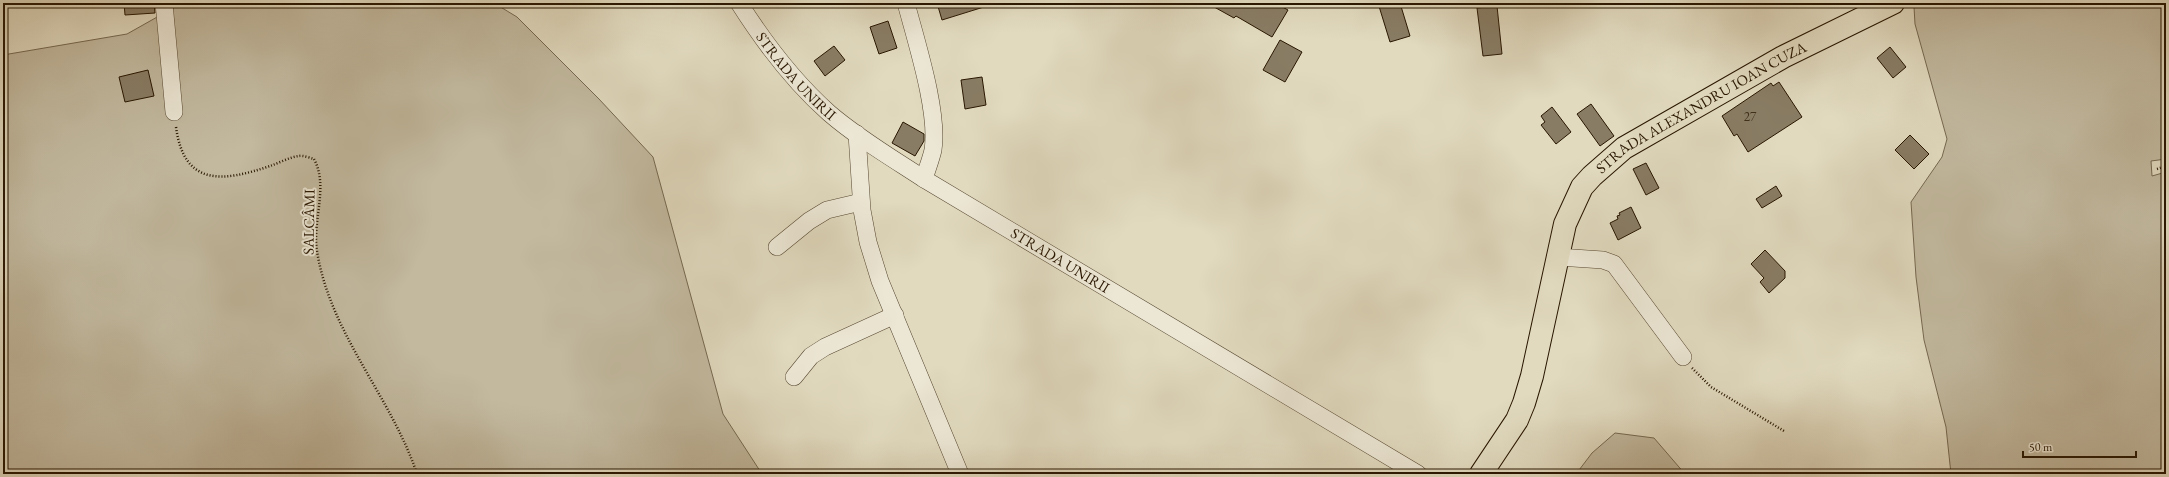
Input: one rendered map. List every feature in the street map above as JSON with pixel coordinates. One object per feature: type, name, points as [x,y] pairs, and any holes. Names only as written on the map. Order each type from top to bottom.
[{"type":"main road","name":"STRADA ALEXANDRU IOAN CUZA","points":[[1481,474],[1517,420],[1524,403],[1532,376],[1565,224],[1582,187],[1604,163],[1624,148],[1783,57],[1893,3]]},
{"type":"street","points":[[164,3],[174,112]]},
{"type":"street","name":"STRADA UNIRII","points":[[740,3],[759,35],[802,87],[829,113],[857,134],[924,179],[1418,474]]},
{"type":"street","points":[[906,3],[918,50],[934,128],[933,150],[924,179]]},
{"type":"street","points":[[857,134],[861,202],[868,242],[880,281],[960,474]]},
{"type":"street","points":[[777,248],[809,221],[827,210],[861,202]]},
{"type":"street","points":[[1558,257],[1602,260],[1614,264],[1683,357]]},
{"type":"street","points":[[794,377],[811,356],[826,347],[895,315]]},
{"type":"path","name":"SALCÂMI","points":[[174,112],[178,139],[184,158],[197,172],[212,176],[237,175],[299,156],[314,159],[318,166],[320,179],[316,250],[326,290],[358,357],[381,394],[402,437],[417,474]]},
{"type":"path","points":[[2157,168],[2166,166]]},
{"type":"path","points":[[1683,357],[1700,378],[1711,387],[1762,416],[1784,431]]},
{"type":"shaded area","points":[[182,3],[494,3],[517,17],[599,99],[653,157],[723,414],[762,474],[3,474],[3,55],[127,34]]},
{"type":"shaded area","points":[[1919,3],[2166,3],[2166,159],[2151,161],[2152,176],[2166,172],[2166,474],[1951,474],[1946,427],[1924,340],[1916,277],[1911,202],[1942,157],[1947,139],[1915,24],[1914,7]]},
{"type":"shaded area","points":[[1615,433],[1654,438],[1685,474],[1576,474],[1592,453]]},
{"type":"building","points":[[124,3],[154,3],[155,13],[125,15]]},
{"type":"building","points":[[937,3],[987,3],[987,6],[942,20]]},
{"type":"building","points":[[1207,3],[1275,3],[1288,10],[1272,37],[1236,16],[1234,18]]},
{"type":"building","points":[[1378,3],[1400,3],[1410,36],[1390,42]]},
{"type":"building","points":[[1497,6],[1502,54],[1483,56],[1477,8]]},
{"type":"building","points":[[888,21],[897,48],[879,54],[870,27]]},
{"type":"building","points":[[1280,40],[1302,52],[1285,82],[1263,70]]},
{"type":"building","points":[[834,46],[845,60],[825,76],[814,61]]},
{"type":"building","points":[[1890,47],[1906,67],[1893,78],[1877,58]]},
{"type":"building","points":[[148,70],[154,96],[125,102],[119,77]]},
{"type":"building","points":[[982,77],[986,105],[965,109],[961,80]]},
{"type":"building","points":[[1779,82],[1802,117],[1748,152],[1737,134],[1734,136],[1722,116],[1771,83],[1773,86]]},
{"type":"building","points":[[1591,104],[1614,136],[1600,146],[1577,114]]},
{"type":"building","points":[[1552,107],[1571,132],[1556,144],[1541,125],[1545,122],[1541,116]]},
{"type":"building","points":[[903,122],[924,134],[924,141],[915,156],[892,143]]},
{"type":"building","points":[[1910,135],[1929,154],[1914,169],[1895,150]]},
{"type":"building","points":[[1646,163],[1659,188],[1646,195],[1633,169]]},
{"type":"building","points":[[1776,186],[1782,196],[1762,208],[1756,199]]},
{"type":"building","points":[[1631,207],[1641,228],[1618,240],[1610,223],[1618,219],[1617,216],[1620,215],[1619,213]]},
{"type":"building","points":[[1765,250],[1785,271],[1785,278],[1769,293],[1760,282],[1764,278],[1751,264]]}]
